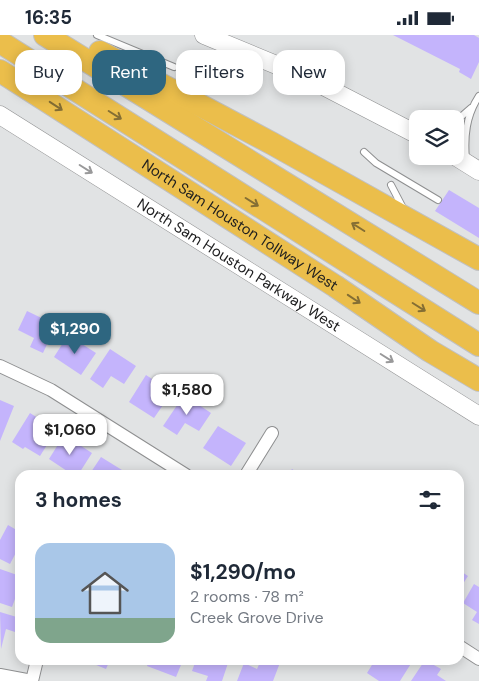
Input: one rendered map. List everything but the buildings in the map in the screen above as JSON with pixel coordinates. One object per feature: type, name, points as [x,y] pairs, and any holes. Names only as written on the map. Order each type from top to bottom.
[{"type":"highway","points":[[45,35],[479,303]]},
{"type":"highway","points":[[69,35],[408,218],[479,259]]},
{"type":"highway","name":"North Sam Houston Tollway West","points":[[0,42],[479,345]]},
{"type":"highway","name":"North Sam Houston Tollway West","points":[[0,71],[335,286],[430,351],[479,380]]},
{"type":"main road","points":[[207,36],[308,78],[409,130]]},
{"type":"main road","name":"North Sam Houston Parkway West","points":[[0,115],[479,415]]},
{"type":"street","points":[[0,366],[51,390],[178,470]]},
{"type":"street","points":[[249,470],[272,433]]},
{"type":"street","points":[[464,649],[479,659]]},
{"type":"street","points":[[0,675],[32,681],[36,665]]},
{"type":"lane","points":[[97,35],[174,67]]},
{"type":"lane","points":[[464,115],[479,96]]},
{"type":"lane","points":[[467,163],[465,139],[472,107]]},
{"type":"lane","points":[[364,152],[376,163],[438,200]]},
{"type":"lane","points":[[390,185],[408,218]]}]
